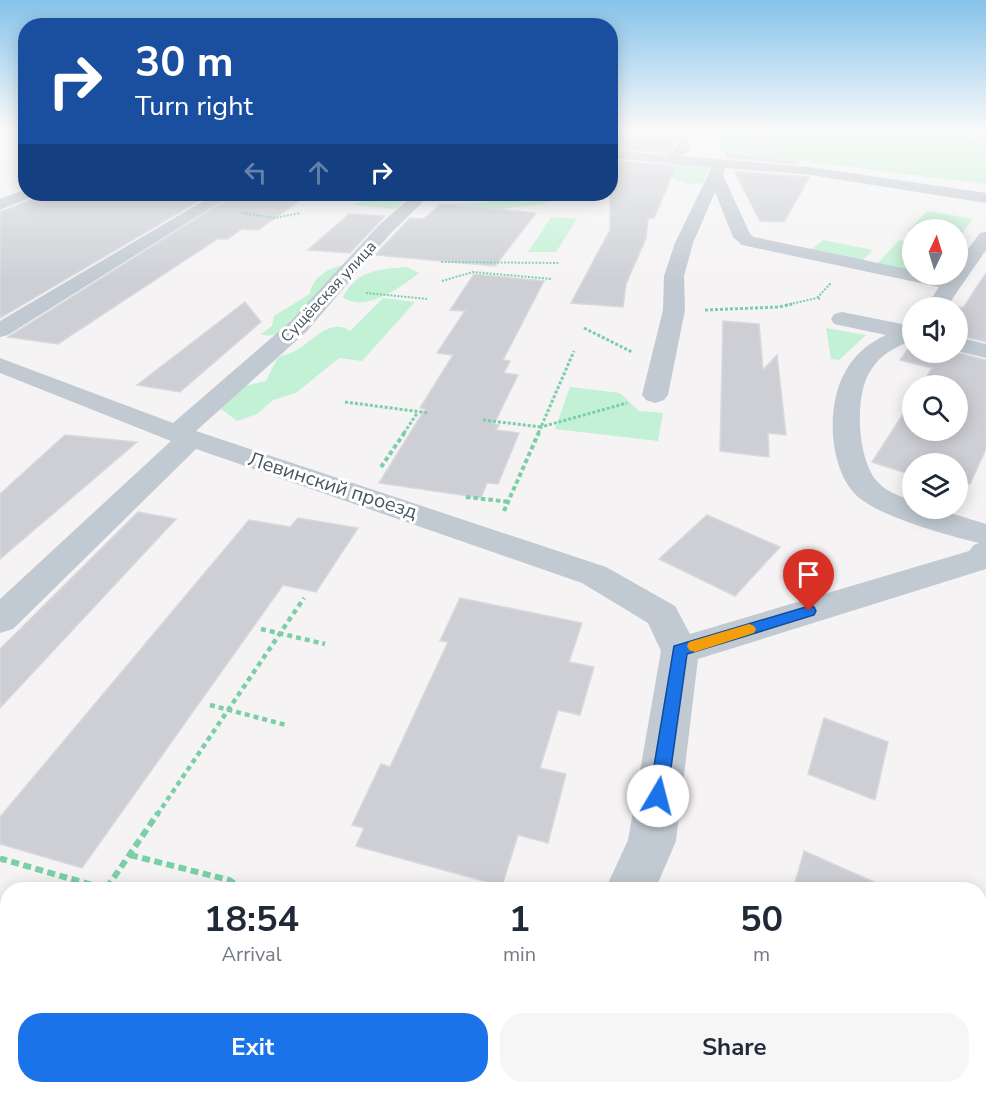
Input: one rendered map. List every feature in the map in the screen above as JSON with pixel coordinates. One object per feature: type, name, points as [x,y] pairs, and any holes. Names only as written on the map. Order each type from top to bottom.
[{"type":"street","points":[[655,395],[672,316],[674,276],[684,243],[710,181]]},
{"type":"street","points":[[721,181],[742,237],[748,241],[902,273]]},
{"type":"street","points":[[875,181],[986,198]]},
{"type":"street","points":[[0,205],[18,197]]},
{"type":"street","points":[[0,330],[213,201]]},
{"type":"street","name":"Сущёвская улица","points":[[0,620],[184,436],[299,326],[384,230],[415,201]]},
{"type":"street","points":[[968,262],[986,237]]},
{"type":"street","points":[[842,319],[902,332]]},
{"type":"street","points":[[902,337],[886,342],[868,358],[852,383],[847,445],[857,474],[868,489],[895,505],[986,535]]},
{"type":"street","points":[[968,347],[986,351]]},
{"type":"street","name":"Левинский проезд","points":[[0,365],[184,436],[284,468],[594,575],[671,633]]},
{"type":"street","points":[[634,882],[652,841],[671,633],[981,558],[986,552]]},
{"type":"path","points":[[196,211],[214,210],[274,218],[300,213]]},
{"type":"path","points":[[441,262],[560,263]]},
{"type":"path","points":[[442,281],[473,272],[552,279]]},
{"type":"path","points":[[394,295],[428,299]]},
{"type":"path","points":[[672,316],[711,309],[779,307],[818,298]]},
{"type":"path","points":[[584,328],[640,356]]},
{"type":"path","points":[[510,502],[574,351]]},
{"type":"path","points":[[483,420],[541,427],[655,395]]},
{"type":"path","points":[[345,402],[429,413]]},
{"type":"path","points":[[381,467],[418,412]]},
{"type":"path","points":[[111,882],[304,598]]},
{"type":"path","points":[[261,630],[324,644]]},
{"type":"path","points":[[210,705],[286,725]]},
{"type":"path","points":[[130,855],[232,882]]},
{"type":"path","points":[[0,861],[2,859],[82,882]]},
{"type":"green space","points":[[680,181],[705,181],[705,183],[689,184]]},
{"type":"green space","points":[[962,181],[986,181],[986,184]]},
{"type":"green space","points":[[359,201],[404,201],[395,209],[354,205]]},
{"type":"green space","points":[[488,201],[553,201],[507,208],[495,217],[460,217],[445,204],[486,203]]},
{"type":"green space","points":[[927,211],[973,219],[968,226],[968,219],[919,219]]},
{"type":"green space","points":[[551,217],[577,219],[556,252],[528,252]]},
{"type":"green space","points":[[823,240],[873,250],[862,261],[811,250]]},
{"type":"green space","points":[[899,240],[902,241],[902,269],[877,264]]},
{"type":"green space","points":[[342,265],[318,298],[295,322],[283,331],[272,335],[261,334],[272,326],[274,316],[310,294],[313,284],[321,275]]},
{"type":"green space","points":[[407,267],[419,273],[383,296],[362,302],[343,297],[355,281],[362,276],[378,270]]},
{"type":"green space","points":[[383,298],[415,302],[362,361],[339,358],[296,393],[273,400],[257,414],[237,421],[212,402],[240,387],[266,381],[278,357],[297,350],[329,328],[343,327],[350,331]]},
{"type":"green space","points":[[826,328],[866,335],[839,360],[831,359]]},
{"type":"green space","points":[[570,387],[620,393],[639,411],[663,413],[658,441],[555,429]]},
{"type":"building","points":[[618,181],[670,181],[654,218],[648,218],[646,238],[626,284],[623,307],[571,303],[610,230],[610,201],[618,201]]},
{"type":"building","points":[[739,181],[807,181],[784,222],[760,221]]},
{"type":"building","points":[[28,201],[199,201],[0,318],[0,212]]},
{"type":"building","points":[[224,201],[299,201],[258,230],[242,229],[227,239],[217,239],[58,344],[8,337]]},
{"type":"building","points":[[440,204],[536,213],[495,266],[375,255],[410,218],[424,219]]},
{"type":"building","points":[[349,214],[385,216],[350,253],[308,250]]},
{"type":"building","points":[[986,273],[986,342],[968,338],[968,300]]},
{"type":"building","points":[[474,274],[544,281],[503,360],[510,361],[504,373],[518,375],[494,424],[499,425],[496,430],[519,433],[498,484],[487,483],[481,498],[379,483],[425,409],[420,408],[453,355],[437,353],[465,311],[450,310]]},
{"type":"building","points":[[245,302],[261,322],[180,392],[137,385]]},
{"type":"building","points":[[723,321],[759,324],[763,370],[777,355],[786,435],[768,433],[769,457],[720,451]]},
{"type":"building","points":[[968,355],[986,360],[986,449],[970,484],[968,483],[968,453],[902,453],[902,472],[872,462],[902,416],[902,441],[968,441],[968,375],[928,375],[932,368],[912,363],[968,363]]},
{"type":"building","points":[[65,435],[137,442],[0,559],[0,494]]},
{"type":"building","points":[[138,512],[176,519],[0,708],[0,649]]},
{"type":"building","points":[[707,515],[780,547],[735,596],[659,559]]},
{"type":"building","points":[[298,518],[358,528],[316,592],[283,585],[82,868],[0,844],[0,817],[249,520],[290,527]]},
{"type":"building","points":[[460,598],[582,623],[569,662],[594,667],[580,715],[558,710],[540,768],[566,774],[548,843],[518,835],[503,882],[487,882],[356,846],[364,828],[352,825],[381,764],[390,767],[448,642],[440,641]]},
{"type":"building","points":[[824,718],[888,742],[875,800],[808,774]]},
{"type":"building","points":[[804,851],[874,882],[795,882]]},
{"type":"slow traffic","points":[[695,646],[749,629]]},
{"type":"route","points":[[658,796],[680,651],[809,611]]}]
